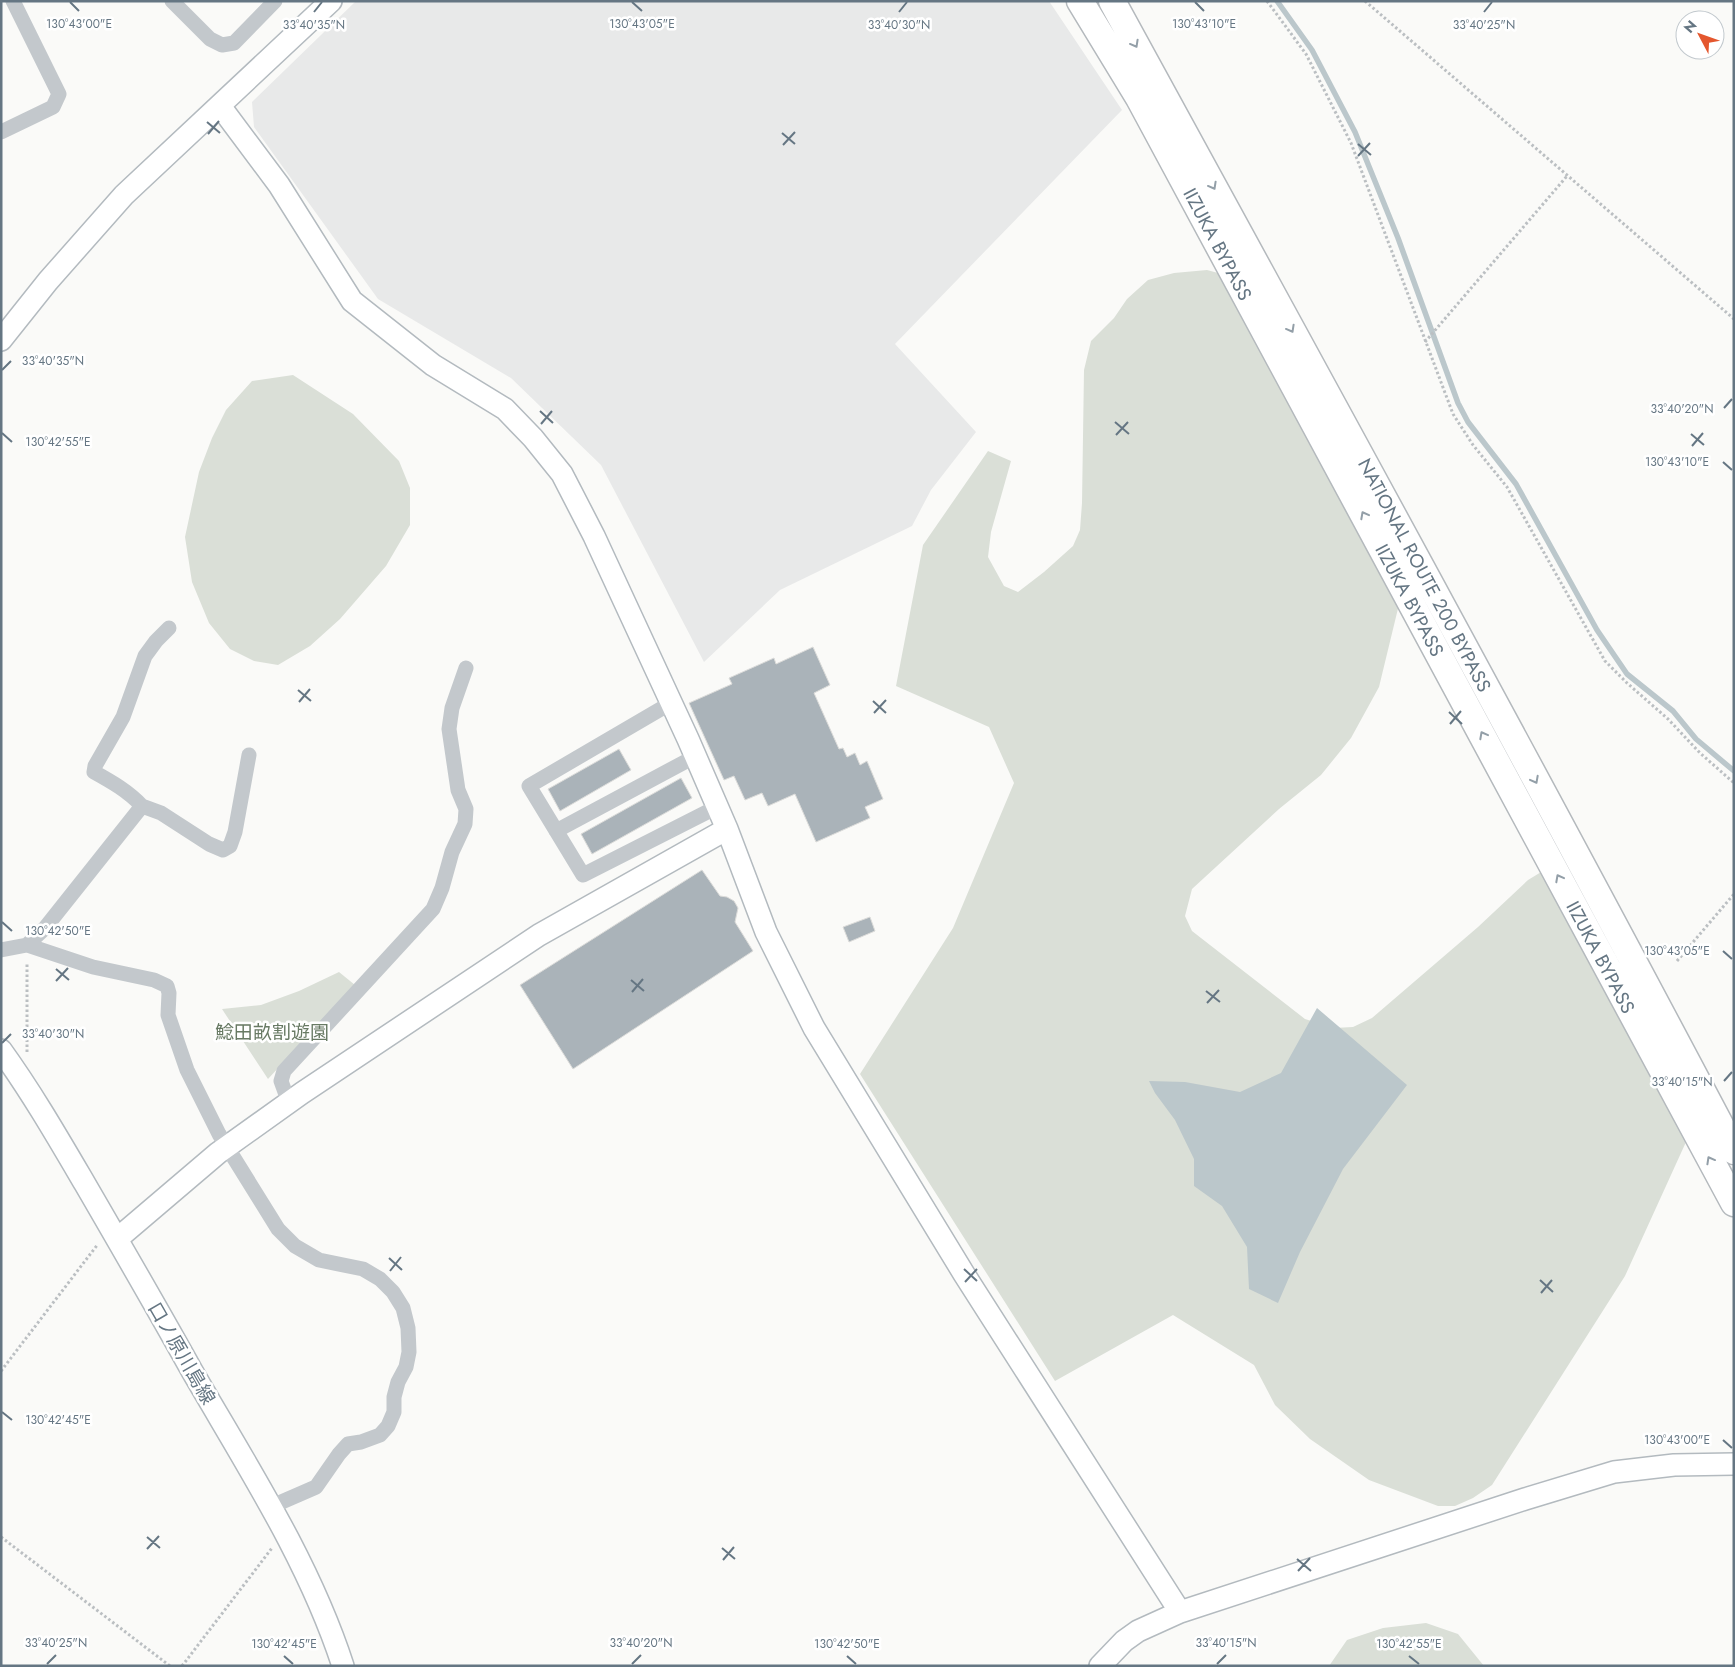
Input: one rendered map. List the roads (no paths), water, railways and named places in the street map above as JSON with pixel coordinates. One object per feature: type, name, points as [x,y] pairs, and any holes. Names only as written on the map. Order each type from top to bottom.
[{"type":"highway","name":"IIZUKA BYPASS","points":[[1080,1],[1139,98],[1734,1203]]},
{"type":"highway","name":"NATIONAL ROUTE 200 BYPASS","points":[[1112,1],[1332,402],[1734,1151]]},
{"type":"street","points":[[1,132],[53,107],[59,94],[13,1]]},
{"type":"street","points":[[172,1],[210,39],[222,45],[234,42],[275,1]]},
{"type":"street","points":[[1,340],[48,281],[124,195],[331,1]]},
{"type":"street","points":[[220,106],[279,185],[352,301],[433,365],[505,409],[533,438],[562,474],[594,536],[696,756],[727,829],[766,932],[814,1028],[964,1274],[1180,1612]]},
{"type":"street","points":[[169,628],[145,656],[123,717],[95,766],[94,772],[130,794],[142,806],[162,813],[210,844],[223,850],[230,846],[235,832],[249,755]]},
{"type":"street","points":[[289,1102],[281,1081],[284,1071],[433,909],[442,888],[452,852],[465,824],[466,809],[458,790],[449,730],[452,708],[466,668]]},
{"type":"street","points":[[671,703],[529,786],[583,876],[717,807]]},
{"type":"street","points":[[556,831],[696,756]]},
{"type":"street","points":[[27,945],[45,928],[142,806]]},
{"type":"street","points":[[114,1233],[227,1146],[289,1102],[539,934],[727,829]]},
{"type":"street","points":[[1,950],[27,945],[93,967],[154,980],[167,986],[169,993],[168,1015],[187,1070],[219,1134],[278,1229],[295,1246],[319,1260],[363,1269],[380,1279],[393,1292],[403,1308],[408,1328],[410,1352],[406,1367],[398,1382],[394,1397],[394,1412],[388,1426],[380,1435],[361,1442],[348,1444],[316,1488],[270,1507]]},
{"type":"street","name":"口ノ原川島線","points":[[1,1050],[24,1083],[114,1233],[284,1532],[314,1589],[332,1632],[343,1666]]},
{"type":"street","points":[[1100,1666],[1124,1641],[1138,1631],[1180,1612],[1525,1499],[1614,1472],[1674,1465],[1734,1464]]},
{"type":"waterway","points":[[1277,1],[1312,50],[1355,132],[1398,238],[1458,403],[1468,422],[1516,484],[1597,630],[1627,674],[1673,711],[1696,739],[1734,771]]},
{"type":"park label","name":"鯰田畝割遊園","points":[[272,1032]]}]
